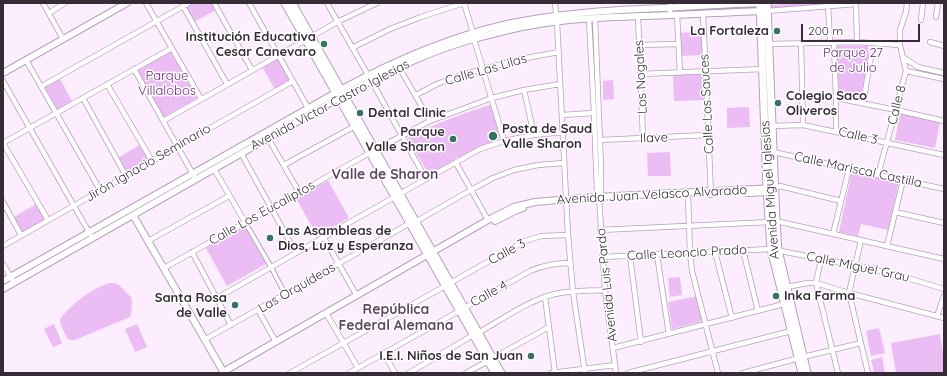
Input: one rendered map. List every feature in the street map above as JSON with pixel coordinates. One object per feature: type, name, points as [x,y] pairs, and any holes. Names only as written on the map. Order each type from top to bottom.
[{"type":"main road","points":[[285,3],[308,38],[490,359],[501,373]]},
{"type":"main road","points":[[292,3],[308,38]]},
{"type":"main road","name":"Avenida Miguel Iglesias","points":[[764,6],[768,44],[773,152],[770,189]]},
{"type":"main road","name":"Avenida Miguel Iglesias","points":[[764,6],[763,69],[775,250],[784,304],[791,331],[807,373]]},
{"type":"main road","points":[[340,94],[355,126],[372,151]]},
{"type":"main road","name":"Avenida Miguel Iglesias","points":[[775,250],[787,287],[801,358],[802,373]]},
{"type":"main road","points":[[490,359],[495,373]]},
{"type":"street","points":[[43,3],[63,39]]},
{"type":"street","points":[[49,13],[65,3]]},
{"type":"street","points":[[3,73],[126,3]]},
{"type":"street","points":[[146,3],[201,99]]},
{"type":"street","points":[[42,86],[189,3]]},
{"type":"street","points":[[214,3],[252,70]]},
{"type":"street","points":[[249,3],[308,108]]},
{"type":"street","points":[[327,3],[426,179]]},
{"type":"street","points":[[163,121],[366,5],[377,3]]},
{"type":"street","points":[[352,48],[390,29],[464,3],[504,141]]},
{"type":"street","points":[[554,3],[557,19],[570,263],[585,371]]},
{"type":"street","name":"Avenida Victor Castro Iglesias","points":[[557,19],[703,14],[764,6],[772,3]]},
{"type":"street","points":[[768,44],[857,42],[900,44],[900,30],[906,12],[907,3]]},
{"type":"street","points":[[921,20],[923,3]]},
{"type":"street","points":[[936,17],[938,3]]},
{"type":"street","points":[[856,4],[857,42]]},
{"type":"street","name":"Avenida Victor Castro Iglesias","points":[[370,78],[399,67],[417,58],[507,24],[557,19],[609,10],[670,5],[764,6],[856,4]]},
{"type":"street","points":[[670,5],[678,44],[680,72]]},
{"type":"street","points":[[828,5],[836,98],[836,131]]},
{"type":"street","points":[[183,6],[227,84]]},
{"type":"street","name":"Calle Los Sauces","points":[[703,14],[711,193]]},
{"type":"street","name":"Los Nogales","points":[[638,16],[643,138]]},
{"type":"street","name":"Avenida Luis Pardo","points":[[592,19],[597,193],[599,198],[605,290],[616,373]]},
{"type":"street","name":"Avenida Luis Pardo","points":[[592,19],[600,140],[601,193],[599,198]]},
{"type":"street","name":"Avenida Victor Castro Iglesias","points":[[3,281],[90,235],[195,176],[214,169],[340,94],[412,54],[441,43],[473,36]]},
{"type":"street","points":[[930,42],[944,46]]},
{"type":"street","points":[[801,43],[803,125]]},
{"type":"street","points":[[639,45],[678,44]]},
{"type":"street","name":"Calle 8","points":[[878,175],[906,71],[900,44]]},
{"type":"street","points":[[48,220],[3,143],[172,48]]},
{"type":"street","name":"Calle Las Lilas","points":[[416,95],[436,84],[458,76],[521,59],[558,52]]},
{"type":"street","points":[[863,103],[871,57]]},
{"type":"street","points":[[904,58],[911,64],[918,67],[944,73]]},
{"type":"street","points":[[26,60],[100,190]]},
{"type":"street","points":[[399,67],[430,121]]},
{"type":"street","points":[[134,69],[195,176]]},
{"type":"street","points":[[640,74],[763,69]]},
{"type":"street","points":[[906,71],[944,79]]},
{"type":"street","points":[[3,81],[90,235]]},
{"type":"street","name":"Jirón Ignacio Seminario","points":[[3,246],[293,81]]},
{"type":"street","points":[[107,84],[152,161]]},
{"type":"street","name":"Calle Los Eucaliptos","points":[[164,268],[372,151],[430,121],[492,98],[524,90],[560,84]]},
{"type":"street","points":[[524,90],[534,135]]},
{"type":"street","name":"Avenida Victor Castro Iglesias","points":[[3,289],[90,235],[133,215],[308,108],[340,94]]},
{"type":"street","points":[[83,98],[126,176]]},
{"type":"street","points":[[836,98],[944,121]]},
{"type":"street","points":[[562,115],[594,113]]},
{"type":"street","name":"Calle 3","points":[[772,126],[803,125],[944,155]]},
{"type":"street","points":[[284,165],[355,126]]},
{"type":"street","points":[[217,298],[480,149],[504,141],[534,135],[563,132]]},
{"type":"street","name":"Ilave","points":[[600,140],[708,136]]},
{"type":"street","points":[[268,138],[299,192]]},
{"type":"street","name":"Calle Mariscal Castilla","points":[[773,152],[944,189]]},
{"type":"street","points":[[241,154],[296,253]]},
{"type":"street","points":[[456,163],[488,220]]},
{"type":"street","name":"Las Orquídeas","points":[[204,340],[493,178],[514,170],[538,165],[564,163]]},
{"type":"street","points":[[214,169],[286,294]]},
{"type":"street","points":[[833,234],[849,169]]},
{"type":"street","points":[[887,246],[903,180]]},
{"type":"street","points":[[770,189],[780,186],[841,201]]},
{"type":"street","name":"Avenida Juan Velasco Alvarado","points":[[225,373],[356,296],[517,210],[532,206],[566,201],[599,198],[770,189]]},
{"type":"street","name":"Avenida Juan Velasco Alvarado","points":[[599,198],[688,196],[711,193]]},
{"type":"street","points":[[148,241],[229,196]]},
{"type":"street","points":[[688,196],[692,271],[718,373]]},
{"type":"street","name":"Avenida Juan Velasco Alvarado","points":[[225,373],[431,255],[488,220],[514,207],[535,202],[566,201]]},
{"type":"street","points":[[3,202],[21,235]]},
{"type":"street","points":[[895,212],[944,223]]},
{"type":"street","points":[[133,215],[204,340],[225,373]]},
{"type":"street","points":[[600,230],[773,221],[944,259]]},
{"type":"street","name":"Calle 3","points":[[290,373],[525,241],[541,236],[568,235]]},
{"type":"street","points":[[324,238],[356,296]]},
{"type":"street","points":[[861,240],[849,293],[868,373]]},
{"type":"street","points":[[743,250],[758,311]]},
{"type":"street","name":"Calle Leoncio Prado","points":[[602,257],[743,250],[775,250]]},
{"type":"street","name":"Calle Miguel Grau","points":[[775,250],[904,276],[944,288]]},
{"type":"street","points":[[192,252],[232,325]]},
{"type":"street","points":[[715,252],[732,318]]},
{"type":"street","points":[[657,255],[669,334]]},
{"type":"street","points":[[630,256],[641,342]]},
{"type":"street","points":[[821,259],[816,283],[838,373]]},
{"type":"street","name":"Calle 4","points":[[349,373],[540,267],[550,264],[570,263]]},
{"type":"street","points":[[3,264],[14,283]]},
{"type":"street","points":[[787,287],[808,282],[816,283],[944,318]]},
{"type":"street","points":[[408,373],[528,304],[556,294],[605,290]]},
{"type":"street","points":[[937,316],[944,296]]},
{"type":"street","points":[[545,297],[555,373]]},
{"type":"street","points":[[613,348],[784,304]]},
{"type":"street","points":[[258,310],[276,342]]},
{"type":"street","points":[[327,314],[358,368]]},
{"type":"street","points":[[466,373],[549,327]]},
{"type":"street","points":[[628,373],[791,331]]},
{"type":"street","points":[[743,373],[861,343]]},
{"type":"street","points":[[384,354],[395,373]]},
{"type":"street","points":[[551,373],[585,371],[615,365]]},
{"type":"green space","points":[[192,3],[212,3],[216,10],[194,22],[185,7]]},
{"type":"green space","points":[[800,3],[853,3],[768,9],[768,5]]},
{"type":"green space","points":[[757,5],[758,9],[674,13],[674,9]]},
{"type":"green space","points":[[701,31],[702,55],[681,56],[680,33]]},
{"type":"green space","name":"Parque 27 de Julio","points":[[836,46],[868,46],[869,58],[860,98],[839,94]]},
{"type":"green space","name":"Parque Villalobos","points":[[170,51],[197,98],[164,117],[137,69]]},
{"type":"green space","points":[[278,58],[291,80],[275,89],[262,67]]},
{"type":"green space","points":[[704,74],[705,100],[674,101],[673,75]]},
{"type":"green space","points":[[60,79],[72,101],[57,109],[45,87]]},
{"type":"green space","points":[[613,80],[614,99],[603,100],[603,81]]},
{"type":"green space","name":"Parque Valle Sharon","points":[[489,105],[491,106],[500,136],[498,140],[459,158],[457,157],[455,160],[430,174],[428,173],[408,139],[409,137],[468,112]]},
{"type":"green space","points":[[749,107],[750,127],[727,128],[727,108]]},
{"type":"green space","points":[[900,113],[940,122],[935,148],[895,140]]},
{"type":"green space","points":[[140,145],[149,161],[126,174],[118,158]]},
{"type":"green space","points":[[670,152],[671,176],[648,176],[647,153]]},
{"type":"green space","points":[[852,171],[899,182],[888,230],[861,224],[858,236],[839,232]]},
{"type":"green space","points":[[328,180],[349,218],[317,236],[296,198]]},
{"type":"green space","points":[[36,204],[45,220],[22,232],[14,217]]},
{"type":"green space","points":[[245,227],[266,264],[227,286],[206,248]]},
{"type":"green space","points":[[680,277],[682,295],[670,297],[668,278]]},
{"type":"green space","points":[[109,283],[115,283],[120,286],[131,297],[132,302],[130,317],[75,340],[69,340],[61,325],[61,317],[75,303],[86,295]]},
{"type":"green space","points":[[697,296],[703,321],[672,329],[668,302]]},
{"type":"green space","points":[[54,324],[62,343],[53,347],[44,329]]},
{"type":"green space","points":[[137,324],[147,347],[135,352],[125,329]]},
{"type":"green space","points":[[879,328],[885,353],[871,356],[866,331]]},
{"type":"green space","points":[[940,334],[944,359],[944,373],[896,373],[891,343]]},
{"type":"green space","points":[[882,357],[885,373],[874,373],[871,360]]},
{"type":"place","name":"La Fortaleza","points":[[777,31]]},
{"type":"place","name":"Institución Educativa Cesar Canevaro","points":[[324,44]]},
{"type":"place","name":"Colegio Saco Oliveros","points":[[778,103]]},
{"type":"place","name":"Dental Clinic","points":[[360,113]]},
{"type":"place","name":"Posta de Saud Valle Sharon","points":[[493,136]]},
{"type":"place","name":"Parque Valle Sharon","points":[[453,139]]},
{"type":"place","name":"Las Asambleas de Dios, Luz y Esperanza","points":[[270,238]]},
{"type":"place","name":"Inka Farma","points":[[776,296]]},
{"type":"place","name":"Santa Rosa de Valle","points":[[235,305]]},
{"type":"place","name":"I.E.I. Niños de San Juan","points":[[531,356]]},
{"type":"district","name":"Valle de Sharon","points":[[385,175]]},
{"type":"district","name":"República Federal Alemana","points":[[396,318]]}]
